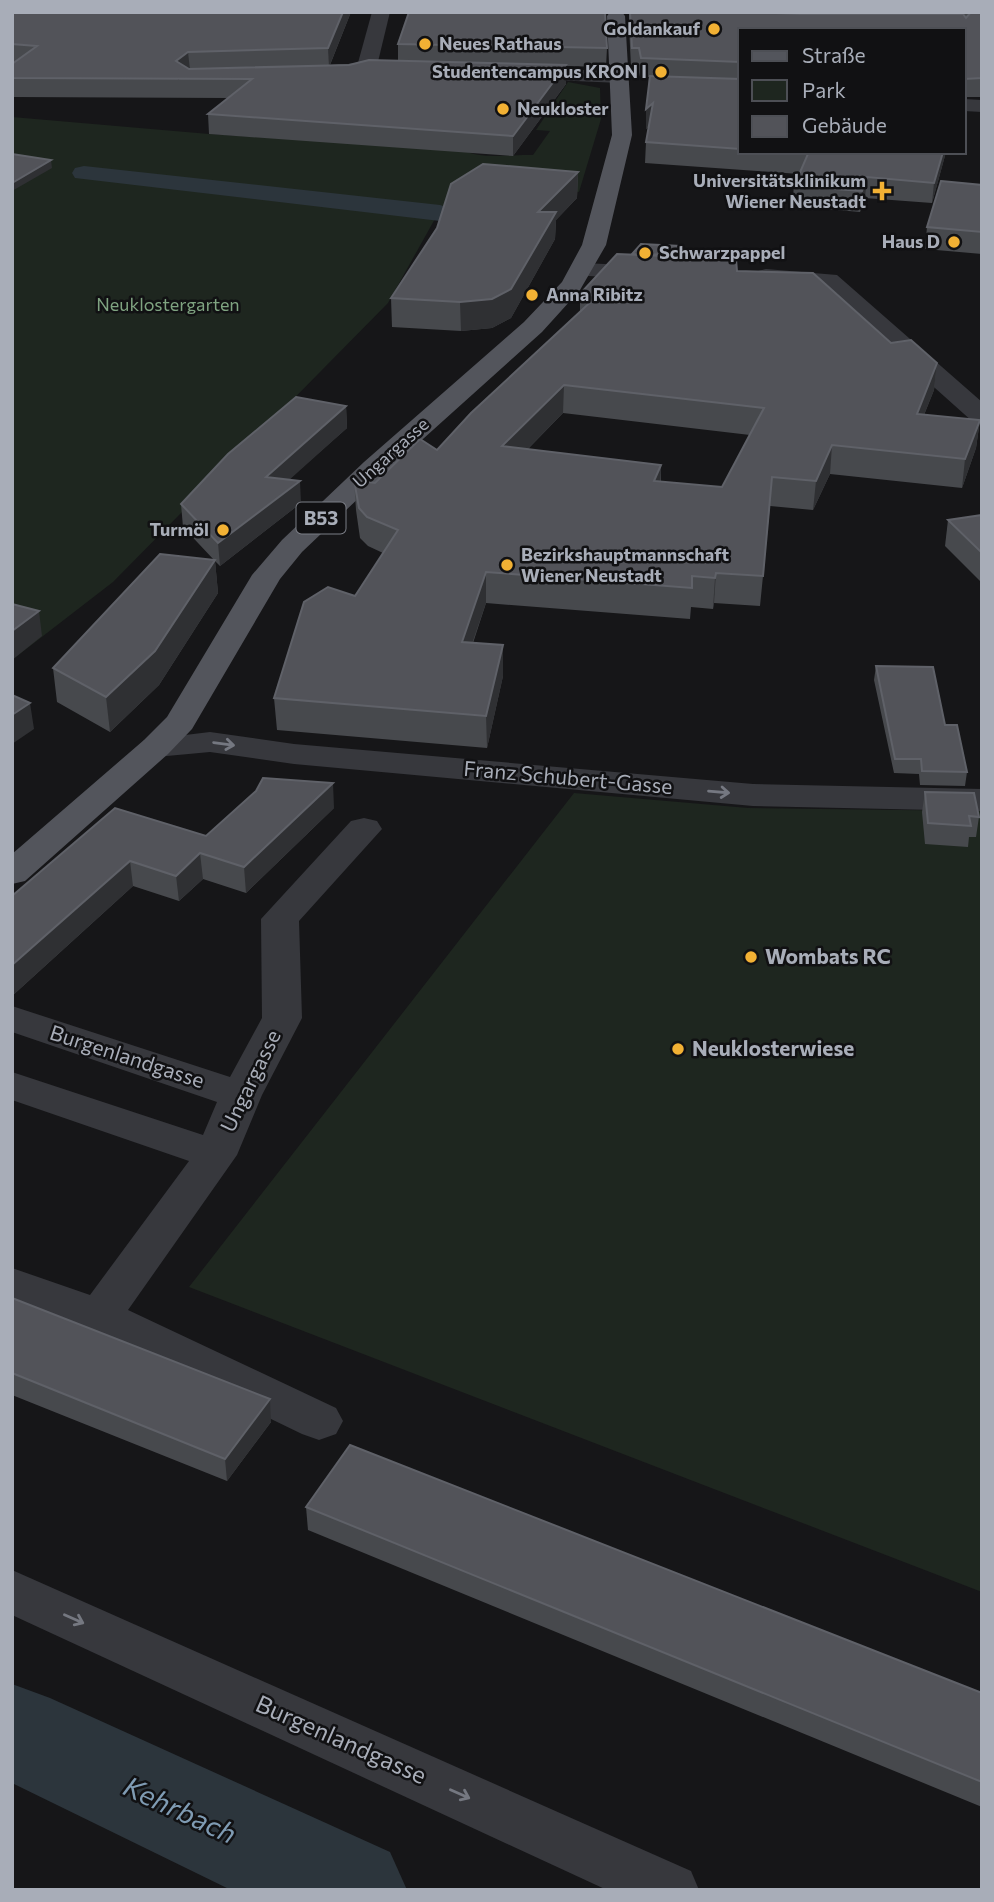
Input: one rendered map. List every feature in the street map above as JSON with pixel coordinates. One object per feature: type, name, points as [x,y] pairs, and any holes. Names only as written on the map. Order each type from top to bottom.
[{"type":"main road","points":[[611,15],[636,17]]},
{"type":"main road","name":"Ungargasse","points":[[12,873],[156,747],[180,722],[267,575],[292,546],[374,468],[533,327],[572,285],[594,246],[622,135],[626,82],[611,15]]},
{"type":"street","points":[[381,12],[358,72],[388,71]]},
{"type":"street","points":[[497,74],[626,82]]},
{"type":"street","points":[[581,270],[681,274]]},
{"type":"street","points":[[749,275],[829,281],[982,416]]},
{"type":"street","name":"Franz Schubert-Gasse","points":[[156,747],[210,742],[294,754],[753,795],[982,800]]},
{"type":"street","name":"Ungargasse","points":[[99,1316],[216,1155],[241,1095],[282,1018],[280,919],[364,829]]},
{"type":"street","name":"Burgenlandgasse","points":[[12,1018],[241,1095]]},
{"type":"street","points":[[12,1085],[216,1155]]},
{"type":"street","points":[[12,1284],[99,1316],[319,1421]]},
{"type":"street","name":"Burgenlandgasse","points":[[12,1591],[670,1890]]},
{"type":"green space","name":"Neuklostergarten","points":[[568,82],[600,88],[601,119],[579,192],[481,177],[436,217],[388,303],[113,582],[12,660],[12,117],[209,134],[464,150],[488,156],[533,155],[550,131],[536,130]]},
{"type":"green space","name":"Neuklosterwiese","points":[[574,793],[748,808],[982,811],[982,1592],[189,1287]]},
{"type":"building","points":[[12,12],[343,12],[328,48],[188,52],[176,61],[189,69],[349,65],[369,60],[566,65],[513,136],[208,114],[252,79],[12,78],[12,64],[37,46],[12,44]]},
{"type":"building","points":[[409,12],[605,12],[607,48],[398,44]]},
{"type":"building","points":[[630,12],[963,14],[966,18],[971,12],[982,12],[982,78],[966,79],[966,28],[738,28],[738,62],[641,58],[639,48],[632,48]]},
{"type":"building","points":[[650,76],[738,79],[738,149],[646,142],[653,103],[646,109]]},
{"type":"building","points":[[12,154],[51,160],[12,183]]},
{"type":"building","points":[[808,154],[942,154],[934,183],[867,177],[862,191],[794,186]]},
{"type":"building","points":[[483,164],[578,172],[538,212],[556,212],[511,289],[492,299],[460,302],[391,298],[437,228],[451,184]]},
{"type":"building","points":[[941,181],[982,185],[982,232],[927,227]]},
{"type":"building","points":[[641,244],[680,246],[678,255],[632,254]]},
{"type":"building","points":[[617,254],[736,259],[737,271],[813,273],[891,343],[911,340],[937,363],[917,414],[980,420],[965,459],[832,445],[816,481],[772,477],[763,576],[716,573],[715,578],[692,576],[692,588],[486,572],[462,642],[503,645],[486,716],[274,698],[304,602],[328,587],[355,596],[398,530],[367,517],[359,508],[354,480],[375,483],[420,439],[437,450],[471,413],[597,296],[580,294]],"holes":[[[564,385],[764,408],[722,487],[654,481],[661,465],[502,446]]]},
{"type":"building","points":[[296,397],[346,406],[266,477],[300,481],[218,543],[181,504],[228,454]]},
{"type":"building","points":[[982,515],[982,553],[948,520]]},
{"type":"building","points":[[160,554],[215,560],[155,651],[106,697],[53,668]]},
{"type":"building","points":[[12,604],[39,611],[12,631]]},
{"type":"building","points":[[876,666],[933,667],[945,725],[957,725],[967,772],[922,771],[921,759],[895,759]]},
{"type":"building","points":[[12,695],[30,703],[12,715]]},
{"type":"building","points":[[263,778],[333,783],[244,867],[200,853],[176,876],[130,861],[12,965],[12,896],[115,808],[206,836],[256,791]]},
{"type":"building","points":[[925,792],[974,793],[979,817],[969,816],[971,826],[928,823]]},
{"type":"building","points":[[12,1298],[270,1399],[225,1459],[12,1373]]},
{"type":"building","points":[[350,1445],[982,1693],[982,1782],[306,1507]]},
{"type":"waterway","points":[[84,173],[440,213]]},
{"type":"waterway","name":"Kehrbach","points":[[12,1731],[349,1890]]},
{"type":"place","name":"Goldankauf","points":[[714,29]]},
{"type":"place","name":"Neues Rathaus","points":[[425,44]]},
{"type":"place","name":"Studentencampus KRON I","points":[[661,72]]},
{"type":"place","name":"Neukloster","points":[[503,109]]},
{"type":"place","name":"Universitätsklinikum Wiener Neustadt","points":[[882,191]]},
{"type":"place","name":"Haus D","points":[[954,242]]},
{"type":"place","name":"Schwarzpappel","points":[[645,253]]},
{"type":"place","name":"Anna Ribitz","points":[[532,295]]},
{"type":"place","name":"Turmöl","points":[[223,530]]},
{"type":"place","name":"Bezirkshauptmannschaft Wiener Neustadt","points":[[507,565]]},
{"type":"place","name":"Wombats RC","points":[[751,957]]},
{"type":"place","name":"Neuklosterwiese","points":[[678,1049]]}]
